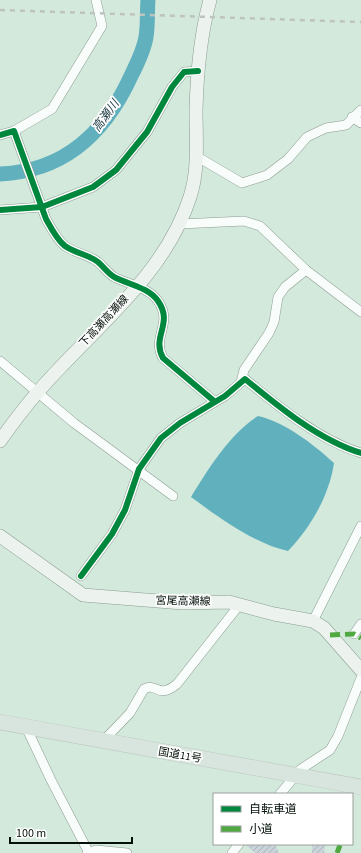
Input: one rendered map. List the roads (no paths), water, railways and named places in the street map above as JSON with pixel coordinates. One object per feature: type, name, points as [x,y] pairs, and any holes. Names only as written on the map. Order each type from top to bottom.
[{"type":"highway","name":"国道11号","points":[[0,722],[296,774],[361,787]]},
{"type":"main road","name":"下高瀬高瀬線","points":[[0,441],[36,393],[136,286],[158,260],[180,224],[191,196],[196,156],[198,70],[201,36],[210,0]]},
{"type":"main road","name":"宮尾高瀬線","points":[[0,536],[83,595],[183,602],[220,601],[240,604],[274,614],[313,621],[324,628],[361,670]]},
{"type":"street","points":[[0,135],[14,133],[52,109],[102,26],[96,0]]},
{"type":"street","points":[[0,210],[42,207],[54,204],[93,187],[116,170],[147,132],[172,87],[184,72],[198,70]]},
{"type":"street","points":[[196,156],[242,183],[267,175],[288,159],[307,137],[326,128],[346,125],[352,117],[361,110]]},
{"type":"street","points":[[352,117],[361,123]]},
{"type":"street","points":[[14,133],[38,198],[54,232],[65,246],[98,262],[114,278],[148,291],[158,300],[165,313],[165,323],[160,336],[158,350],[163,358],[214,401]]},
{"type":"street","points":[[180,224],[244,221],[260,226],[306,270],[361,312]]},
{"type":"street","points":[[241,382],[244,370],[269,333],[274,322],[278,297],[285,287],[306,270]]},
{"type":"street","points":[[0,361],[36,393],[74,423],[139,469],[173,496]]},
{"type":"street","points":[[81,576],[118,522],[139,469],[161,438],[180,423],[214,401],[225,396],[245,380],[279,406],[335,443],[361,453]]},
{"type":"street","points":[[313,621],[361,526]]},
{"type":"street","points":[[104,740],[130,713],[144,689],[152,687],[163,692],[169,691],[177,684],[240,604]]},
{"type":"street","points":[[354,634],[361,624]]},
{"type":"street","points":[[281,793],[301,769],[330,750],[338,736],[361,678]]},
{"type":"street","points":[[26,727],[51,780],[93,852],[127,853]]},
{"type":"street","points":[[232,853],[239,845]]},
{"type":"water","points":[[258,416],[288,428],[308,441],[334,463],[328,487],[318,510],[304,532],[288,551],[263,542],[237,529],[191,497],[212,464],[229,442]]},
{"type":"waterway","name":"高瀬川","points":[[0,174],[23,171],[44,165],[63,157],[80,145],[109,115],[121,96],[144,47],[147,28],[148,0]]},
{"type":"railway","points":[[0,10],[361,22]]}]
